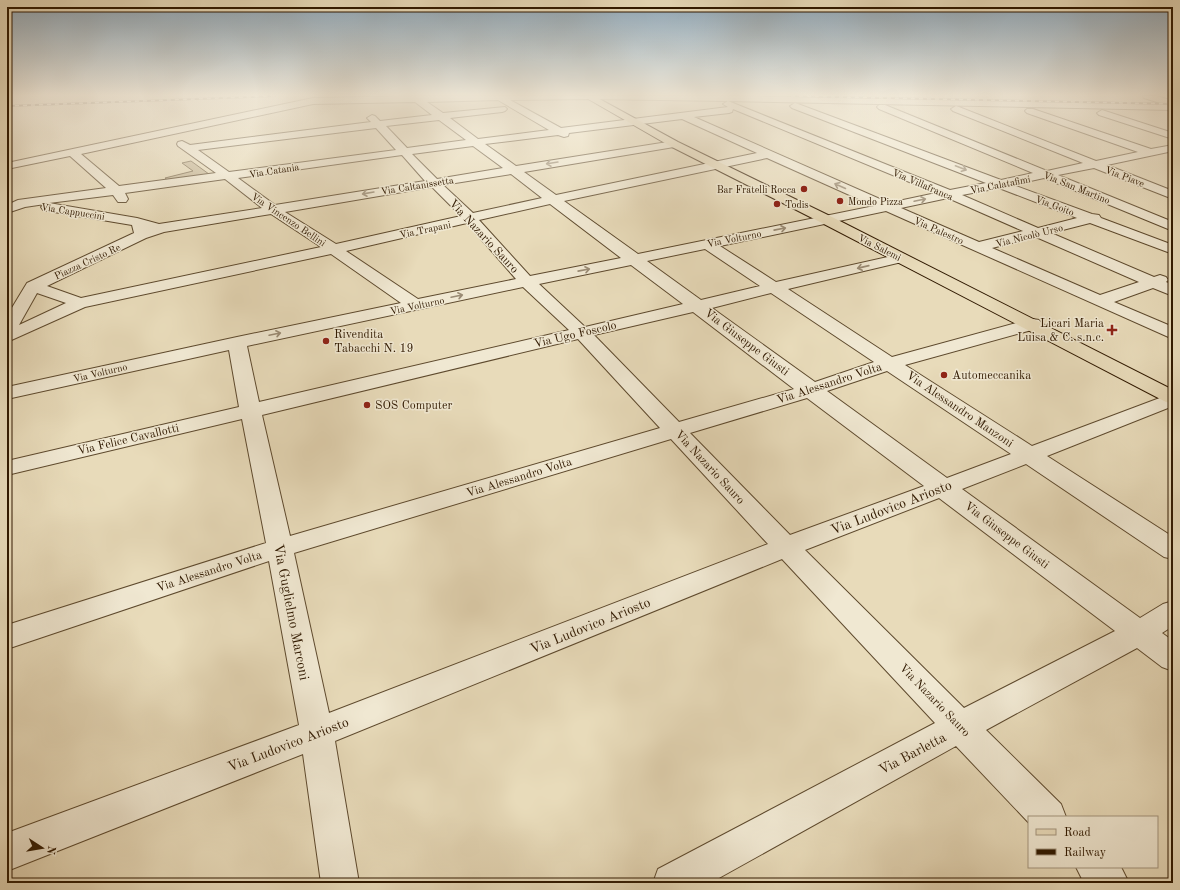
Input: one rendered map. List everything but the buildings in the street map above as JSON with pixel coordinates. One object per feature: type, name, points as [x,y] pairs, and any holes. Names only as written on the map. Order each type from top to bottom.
[{"type":"main road","name":"Via Salemi","points":[[662,138],[1033,324],[1173,398]]},
{"type":"street","points":[[7,166],[139,138]]},
{"type":"street","name":"Via Vincenzo Bellini","points":[[173,138],[272,209],[334,249],[415,305]]},
{"type":"street","points":[[188,148],[276,138]]},
{"type":"street","points":[[282,138],[293,144]]},
{"type":"street","name":"Via Nazario Sauro","points":[[391,138],[433,182],[471,219],[526,281],[582,333],[786,547],[1047,816]]},
{"type":"street","name":"Via Giuseppe Giusti","points":[[471,138],[1173,658]]},
{"type":"street","name":"Via Catania","points":[[23,203],[229,177],[324,162],[515,138]]},
{"type":"street","name":"Via Palestro","points":[[731,138],[1173,334]]},
{"type":"street","name":"Via Villafranca","points":[[810,138],[948,194],[1173,291]]},
{"type":"street","name":"Via Goito","points":[[879,138],[1173,250]]},
{"type":"street","name":"Via San Martino","points":[[958,138],[1173,226]]},
{"type":"street","name":"Via Piave","points":[[1031,138],[1173,195]]},
{"type":"street","points":[[1106,138],[1150,153]]},
{"type":"street","name":"Via Caltanissetta","points":[[161,228],[433,182],[674,144]]},
{"type":"street","points":[[591,149],[616,163]]},
{"type":"street","points":[[72,152],[117,191],[139,227]]},
{"type":"street","name":"Via Calatafimi","points":[[827,220],[1150,153],[1169,153]]},
{"type":"street","name":"Via Trapani","points":[[80,303],[471,219],[554,199],[720,166],[769,154]]},
{"type":"street","points":[[312,155],[324,162]]},
{"type":"street","points":[[635,173],[648,180]]},
{"type":"street","name":"Via Cappuccini","points":[[7,200],[139,227]]},
{"type":"street","name":"Via Nicolò Urso","points":[[978,247],[1173,200]]},
{"type":"street","points":[[7,209],[23,203]]},
{"type":"street","name":"Via Volturno","points":[[7,393],[237,342],[526,281],[827,220]]},
{"type":"street","name":"Piazza Cristo Re","points":[[33,286],[139,227],[161,228]]},
{"type":"street","name":"Via Alessandro Manzoni","points":[[707,244],[891,363],[1173,550]]},
{"type":"street","name":"Via Ugo Foscolo","points":[[249,410],[902,258]]},
{"type":"street","points":[[1100,301],[1173,276]]},
{"type":"street","points":[[7,330],[33,286]]},
{"type":"street","name":"Piazza Cristo Re","points":[[33,286],[80,303]]},
{"type":"street","points":[[7,337],[80,303]]},
{"type":"street","name":"Via Alessandro Volta","points":[[7,637],[280,548],[811,390],[891,363],[1033,324]]},
{"type":"street","name":"Via Guglielmo Marconi","points":[[237,342],[249,410],[280,548],[317,733],[340,883]]},
{"type":"street","name":"Via Ludovico Ariosto","points":[[7,852],[317,733],[786,547],[942,487],[1030,456],[1173,398]]},
{"type":"street","name":"Via Felice Cavallotti","points":[[7,468],[249,410]]},
{"type":"street","name":"Via Barletta","points":[[672,883],[961,726],[1139,633],[1173,612]]},
{"type":"street","points":[[1096,868],[1110,883]]},
{"type":"shaded area","points":[[191,161],[213,177],[170,182],[165,178],[193,171],[182,163]]},
{"type":"place","name":"Bar Fratelli Rocca","points":[[804,189]]},
{"type":"place","name":"Mondo Pizza","points":[[840,201]]},
{"type":"place","name":"Todis","points":[[777,204]]},
{"type":"place","name":"Licari Maria Luisa & C. s.n.c.","points":[[1112,330]]},
{"type":"place","name":"Rivendita Tabacchi N. 19","points":[[326,341]]},
{"type":"place","name":"Automeccanika","points":[[944,375]]},
{"type":"place","name":"SOS Computer","points":[[367,405]]}]
